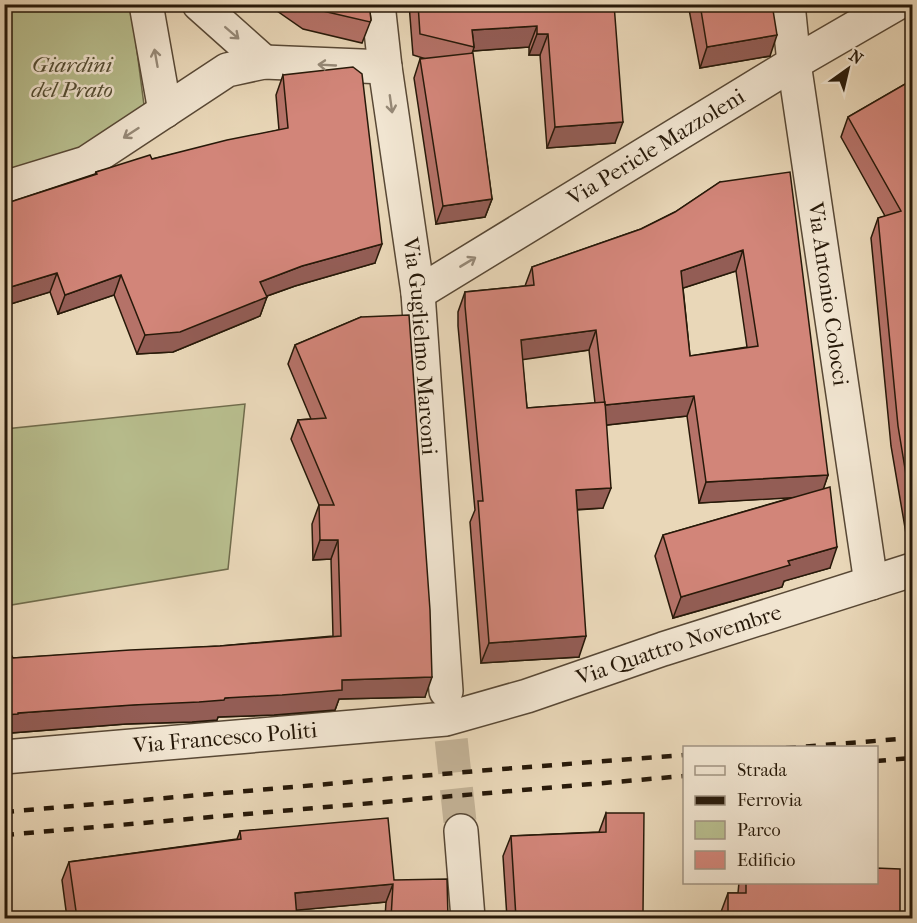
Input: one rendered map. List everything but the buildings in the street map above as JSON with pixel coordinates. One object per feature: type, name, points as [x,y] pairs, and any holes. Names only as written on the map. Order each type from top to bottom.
[{"type":"street","points":[[146,4],[165,111]]},
{"type":"street","points":[[199,4],[264,62]]},
{"type":"street","name":"Via Guglielmo Marconi","points":[[378,4],[418,293],[446,705]]},
{"type":"street","name":"Via Antonio Colocci","points":[[788,4],[794,63],[871,583]]},
{"type":"street","name":"Via Pericle Mazzoleni","points":[[418,293],[794,63],[896,4]]},
{"type":"street","points":[[4,188],[86,163],[227,69],[264,62],[385,67]]},
{"type":"street","name":"Via Quattro Novembre","points":[[446,705],[527,696],[663,648],[912,570]]},
{"type":"street","name":"Via Francesco Politi","points":[[4,757],[446,705]]},
{"type":"street","points":[[461,831],[468,918]]},
{"type":"green space","name":"Giardini del Prato","points":[[5,5],[131,5],[145,113],[82,155],[5,177]]},
{"type":"green space","points":[[245,404],[228,569],[5,606],[5,429]]},
{"type":"tunnel","points":[[446,691],[461,831]]},
{"type":"railway","points":[[811,746],[912,738]]},
{"type":"railway","points":[[4,812],[683,755]]},
{"type":"railway","points":[[878,761],[912,758]]},
{"type":"railway","points":[[4,835],[683,776]]}]
